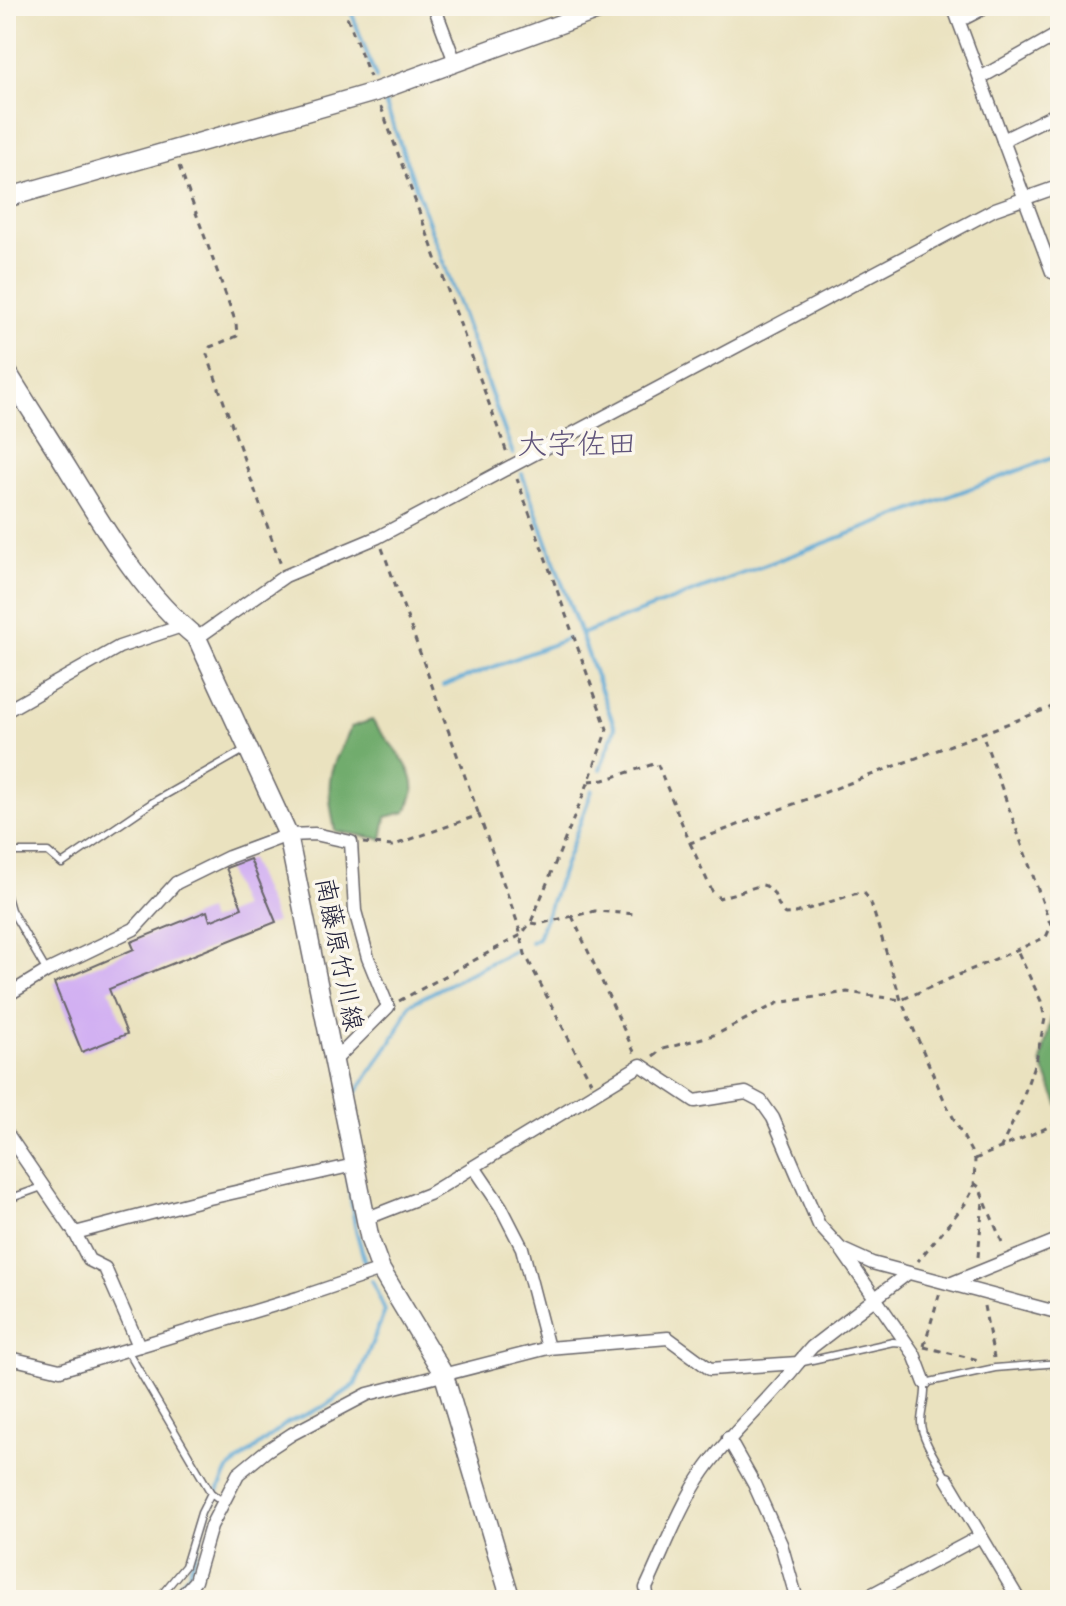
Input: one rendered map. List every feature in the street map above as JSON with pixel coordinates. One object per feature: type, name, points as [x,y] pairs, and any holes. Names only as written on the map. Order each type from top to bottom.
[{"type":"main road","points":[[6,198],[375,92],[609,6]]},
{"type":"main road","name":"南藤原竹川線","points":[[6,370],[137,576],[189,632],[288,835],[370,1240],[381,1270],[444,1375],[511,1600]]},
{"type":"street","points":[[434,6],[455,62]]},
{"type":"street","points":[[953,6],[1052,272],[1060,268]]},
{"type":"street","points":[[959,21],[988,6]]},
{"type":"street","points":[[980,78],[1060,33]]},
{"type":"street","points":[[1003,140],[1060,112]]},
{"type":"street","points":[[6,711],[119,647],[189,632],[289,574],[378,537],[995,209],[1060,186]]},
{"type":"street","points":[[6,996],[47,971],[134,929],[176,883],[229,857],[288,835],[315,834],[351,842],[355,911],[368,958],[388,1007],[335,1060]]},
{"type":"street","points":[[365,1219],[429,1194],[641,1065],[695,1101],[746,1093],[761,1101],[773,1118],[819,1225],[841,1249],[914,1354],[925,1383]]},
{"type":"street","points":[[6,1132],[75,1233],[89,1260],[105,1268],[133,1348]]},
{"type":"street","points":[[75,1233],[354,1165]]},
{"type":"street","points":[[474,1167],[501,1207],[522,1248],[548,1348]]},
{"type":"street","points":[[948,1282],[1060,1239]]},
{"type":"street","points":[[841,1249],[872,1263],[1060,1313]]},
{"type":"street","points":[[6,1357],[60,1370],[381,1270]]},
{"type":"street","points":[[648,1600],[646,1588],[702,1474],[728,1438],[777,1390],[812,1347],[908,1273]]},
{"type":"street","points":[[178,1600],[195,1581],[221,1500],[238,1474],[292,1434],[368,1394],[548,1348],[668,1338],[710,1369],[798,1363]]},
{"type":"street","points":[[728,1438],[754,1484],[781,1544],[797,1600]]},
{"type":"street","points":[[947,1479],[1019,1600]]},
{"type":"street","points":[[861,1600],[981,1536]]},
{"type":"lane","points":[[7,852],[48,852],[62,864],[153,802],[247,748]]},
{"type":"lane","points":[[6,812],[6,893],[11,910],[47,971]]},
{"type":"lane","points":[[6,1200],[42,1187]]},
{"type":"lane","points":[[798,1363],[893,1342],[905,1343]]},
{"type":"lane","points":[[133,1348],[211,1493],[221,1500]]},
{"type":"lane","points":[[947,1479],[931,1451],[921,1423],[926,1404],[925,1383],[998,1366],[1060,1363]]},
{"type":"lane","points":[[157,1600],[185,1566],[201,1513],[211,1493]]},
{"type":"path","points":[[343,6],[607,729],[531,922],[521,935],[388,1007]]},
{"type":"path","points":[[174,151],[236,323],[237,336],[210,347],[207,354],[280,563],[289,574]]},
{"type":"path","points":[[378,537],[479,815],[525,954],[597,1092]]},
{"type":"path","points":[[690,843],[1060,704]]},
{"type":"path","points":[[572,916],[641,1065],[663,1049],[717,1034],[778,1003],[847,992],[901,1000],[1017,950],[1046,937],[1051,926],[982,733]]},
{"type":"path","points":[[589,781],[604,780],[657,763],[712,891],[719,898],[768,886],[785,914],[854,894],[864,893],[870,900],[901,1000],[945,1102],[975,1159],[974,1183],[965,1204],[908,1273]]},
{"type":"path","points":[[351,842],[392,846],[479,815]]},
{"type":"path","points":[[531,922],[550,922],[595,911],[635,914]]},
{"type":"path","points":[[1000,1149],[1018,1112],[1037,1056],[1045,1019],[1041,1001],[1017,950]]},
{"type":"path","points":[[975,1159],[1060,1122]]},
{"type":"path","points":[[974,1183],[984,1197],[1010,1260]]},
{"type":"path","points":[[976,1273],[984,1197]]},
{"type":"path","points":[[924,1347],[948,1282]]},
{"type":"path","points":[[905,1343],[998,1366],[980,1291]]},
{"type":"green space","points":[[372,720],[399,754],[413,783],[406,812],[386,817],[382,839],[335,831],[330,795],[332,769],[351,727]]},
{"type":"green space","points":[[1060,1012],[1060,1109],[1041,1062],[1052,1015]]},
{"type":"building","points":[[250,859],[276,922],[109,989],[127,1034],[82,1052],[54,983],[134,949],[131,942],[207,911],[210,921],[242,908],[226,868]]},
{"type":"waterway","points":[[349,6],[376,78]]},
{"type":"waterway","points":[[383,97],[513,454]]},
{"type":"waterway","points":[[581,634],[1060,455]]},
{"type":"waterway","points":[[522,474],[615,728],[600,769]]},
{"type":"waterway","points":[[443,686],[567,639]]},
{"type":"waterway","points":[[531,942],[538,938],[592,790]]},
{"type":"waterway","points":[[356,1093],[396,1034],[410,1004],[515,950]]},
{"type":"waterway","points":[[347,1173],[355,1226],[367,1270]]},
{"type":"waterway","points":[[165,1600],[189,1573],[208,1512],[228,1470],[287,1423],[325,1406],[355,1385],[385,1311],[372,1281]]},
{"type":"district","name":"大字佐田","points":[[577,444]]}]
